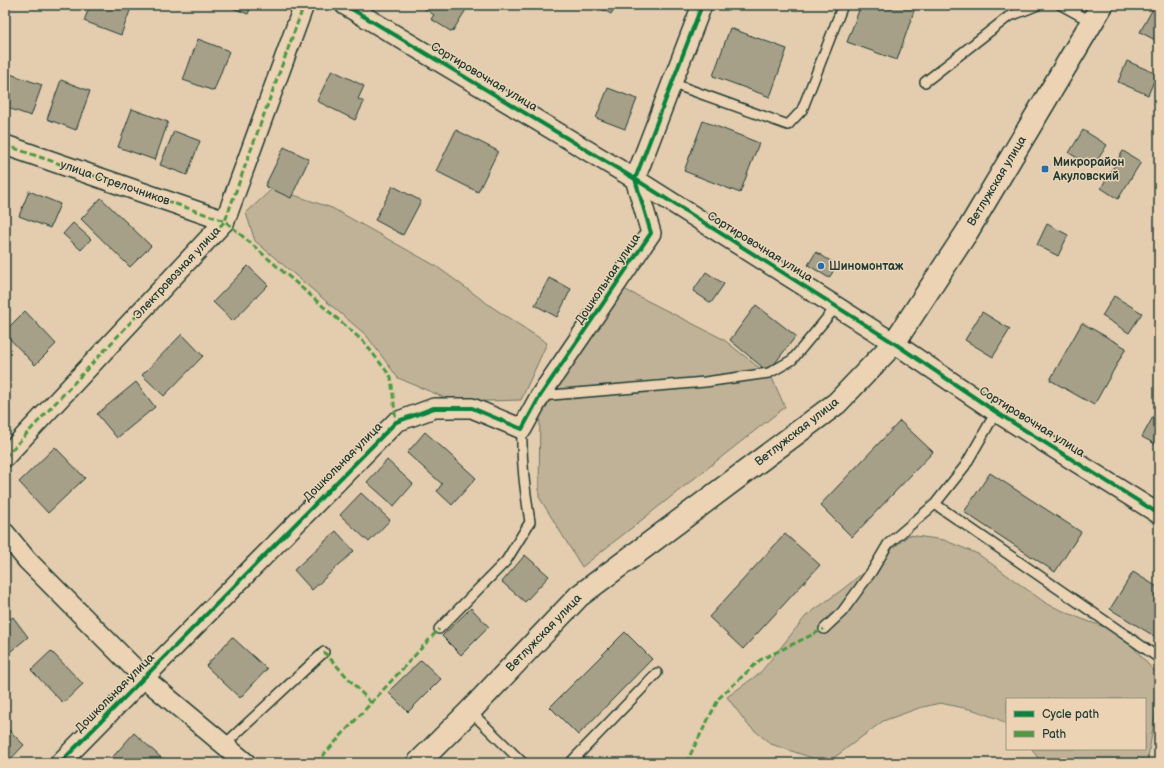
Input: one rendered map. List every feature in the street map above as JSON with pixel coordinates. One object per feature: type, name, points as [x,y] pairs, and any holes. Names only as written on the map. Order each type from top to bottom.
[{"type":"main road","name":"Ветлужская улица","points":[[418,763],[470,711],[579,596],[836,403],[894,343],[967,232],[1097,14]]},
{"type":"street","name":"Электровозная улица","points":[[5,457],[225,222],[304,5]]},
{"type":"street","name":"Сортировочная улица","points":[[345,5],[635,179],[894,343],[996,412],[1159,514]]},
{"type":"street","points":[[635,179],[702,5]]},
{"type":"street","name":"улица Стрелочников","points":[[5,145],[225,222]]},
{"type":"street","name":"Дошкольная улица","points":[[60,763],[396,422],[434,408],[472,408],[522,429],[540,396],[651,233],[635,179]]},
{"type":"street","points":[[5,533],[27,560],[144,678],[246,763]]},
{"type":"lane","points":[[672,82],[788,125],[802,110],[843,5]]},
{"type":"lane","points":[[925,82],[1008,17],[1038,5]]},
{"type":"lane","points":[[1061,5],[1097,14]]},
{"type":"lane","points":[[540,396],[705,382],[769,373],[792,360],[836,307]]},
{"type":"lane","points":[[824,629],[842,612],[872,571],[888,544],[935,504],[965,466],[996,412]]},
{"type":"lane","points":[[439,629],[506,561],[530,522],[523,476],[522,429]]},
{"type":"lane","points":[[935,504],[1159,658]]},
{"type":"lane","points":[[224,745],[324,652]]},
{"type":"lane","points":[[570,763],[657,673]]},
{"type":"lane","points":[[470,711],[523,763]]},
{"type":"shaded area","points":[[273,188],[332,208],[436,266],[492,307],[547,343],[521,400],[455,402],[398,378],[366,335],[255,241],[246,213]]},
{"type":"shaded area","points":[[614,284],[723,339],[772,378],[785,407],[582,567],[539,497],[540,407]]},
{"type":"shaded area","points":[[909,535],[944,540],[978,554],[1047,604],[1121,633],[1159,677],[1159,704],[1156,710],[1147,763],[1041,763],[1033,750],[1146,750],[1146,698],[1006,698],[1006,724],[998,719],[974,710],[940,703],[919,708],[883,721],[827,763],[771,744],[748,725],[727,697],[760,673],[806,616],[843,589]]},
{"type":"building","points":[[90,5],[124,5],[131,8],[121,35],[84,21]]},
{"type":"building","points":[[225,5],[252,5],[248,14]]},
{"type":"building","points":[[419,5],[461,5],[467,8],[452,32],[431,19],[434,15]]},
{"type":"building","points":[[594,5],[616,5],[611,14]]},
{"type":"building","points":[[861,5],[916,5],[897,60],[847,42]]},
{"type":"building","points":[[1155,5],[1159,5],[1159,42],[1140,32]]},
{"type":"building","points":[[730,28],[787,49],[770,97],[713,76]]},
{"type":"building","points":[[198,39],[229,51],[214,91],[183,80]]},
{"type":"building","points":[[1127,61],[1157,74],[1148,95],[1118,82]]},
{"type":"building","points":[[332,70],[364,86],[358,99],[364,102],[355,120],[317,101]]},
{"type":"building","points":[[10,74],[42,85],[31,116],[5,107],[5,90]]},
{"type":"building","points":[[61,80],[90,91],[76,130],[47,119]]},
{"type":"building","points":[[608,88],[637,99],[625,129],[596,118]]},
{"type":"building","points":[[132,109],[168,122],[155,160],[118,147]]},
{"type":"building","points":[[703,121],[759,143],[740,193],[684,171]]},
{"type":"building","points":[[456,130],[498,151],[478,192],[436,171]]},
{"type":"building","points":[[1083,130],[1107,145],[1093,167],[1069,153]]},
{"type":"building","points":[[174,131],[200,141],[187,175],[160,165]]},
{"type":"building","points":[[284,147],[309,159],[291,198],[265,186]]},
{"type":"building","points":[[1123,151],[1141,162],[1118,199],[1101,188]]},
{"type":"building","points":[[393,186],[421,201],[403,235],[375,220]]},
{"type":"building","points":[[29,191],[60,204],[50,228],[19,216]]},
{"type":"building","points":[[101,198],[151,246],[130,267],[81,219]]},
{"type":"building","points":[[73,223],[91,239],[81,250],[63,234]]},
{"type":"building","points":[[1047,224],[1068,235],[1058,256],[1037,245]]},
{"type":"building","points":[[816,252],[837,265],[829,278],[808,265]]},
{"type":"building","points":[[248,266],[268,285],[233,321],[213,302]]},
{"type":"building","points":[[706,272],[724,284],[711,303],[693,291]]},
{"type":"building","points":[[549,278],[571,289],[557,317],[535,305]]},
{"type":"building","points":[[1114,296],[1142,313],[1129,333],[1102,316]]},
{"type":"building","points":[[756,305],[796,336],[768,372],[730,340]]},
{"type":"building","points":[[25,311],[56,344],[35,365],[5,334],[5,331]]},
{"type":"building","points":[[982,312],[1010,329],[993,357],[965,340]]},
{"type":"building","points":[[1082,323],[1126,348],[1094,405],[1050,380]]},
{"type":"building","points":[[182,334],[203,356],[164,396],[142,375]]},
{"type":"building","points":[[136,382],[155,407],[117,438],[97,414]]},
{"type":"building","points":[[1159,406],[1159,446],[1142,437]]},
{"type":"building","points":[[900,421],[933,452],[852,537],[820,505]]},
{"type":"building","points":[[425,432],[476,478],[452,505],[437,491],[442,484],[407,453]]},
{"type":"building","points":[[55,447],[85,478],[48,513],[19,482]]},
{"type":"building","points":[[387,460],[413,484],[394,506],[367,482]]},
{"type":"building","points":[[990,473],[1081,532],[1055,572],[964,512]]},
{"type":"building","points":[[361,493],[390,520],[369,542],[340,515]]},
{"type":"building","points":[[336,531],[354,551],[312,590],[294,570]]},
{"type":"building","points":[[785,534],[820,565],[743,649],[709,617]]},
{"type":"building","points":[[525,555],[549,576],[525,602],[502,582]]},
{"type":"building","points":[[1133,572],[1159,588],[1159,639],[1110,609]]},
{"type":"building","points":[[471,608],[489,627],[461,655],[442,636]]},
{"type":"building","points":[[13,617],[28,637],[5,656],[5,623]]},
{"type":"building","points":[[625,632],[652,659],[578,735],[550,707]]},
{"type":"building","points":[[232,637],[267,669],[240,698],[206,666]]},
{"type":"building","points":[[51,651],[83,684],[63,703],[31,670]]},
{"type":"building","points":[[421,660],[441,679],[408,712],[388,692]]},
{"type":"building","points":[[5,726],[24,745],[7,763],[5,760]]},
{"type":"building","points":[[134,733],[167,763],[114,763],[110,760]]},
{"type":"marked path","points":[[5,457],[225,221],[304,5]]},
{"type":"marked path","points":[[5,145],[225,221],[364,342],[391,377],[396,422]]},
{"type":"marked path","points":[[316,763],[439,629]]},
{"type":"marked path","points":[[686,763],[719,698],[760,660],[824,629]]},
{"type":"marked path","points":[[324,652],[372,704]]},
{"type":"cycle path","points":[[345,5],[635,179],[894,343],[996,412],[1159,514]]},
{"type":"cycle path","points":[[60,763],[396,422],[434,408],[472,408],[522,429],[540,396],[651,233],[635,179],[702,5]]},
{"type":"place","name":"Микрорайон Акуловский","points":[[1045,169]]},
{"type":"place","name":"Шиномонтаж","points":[[821,266]]}]
